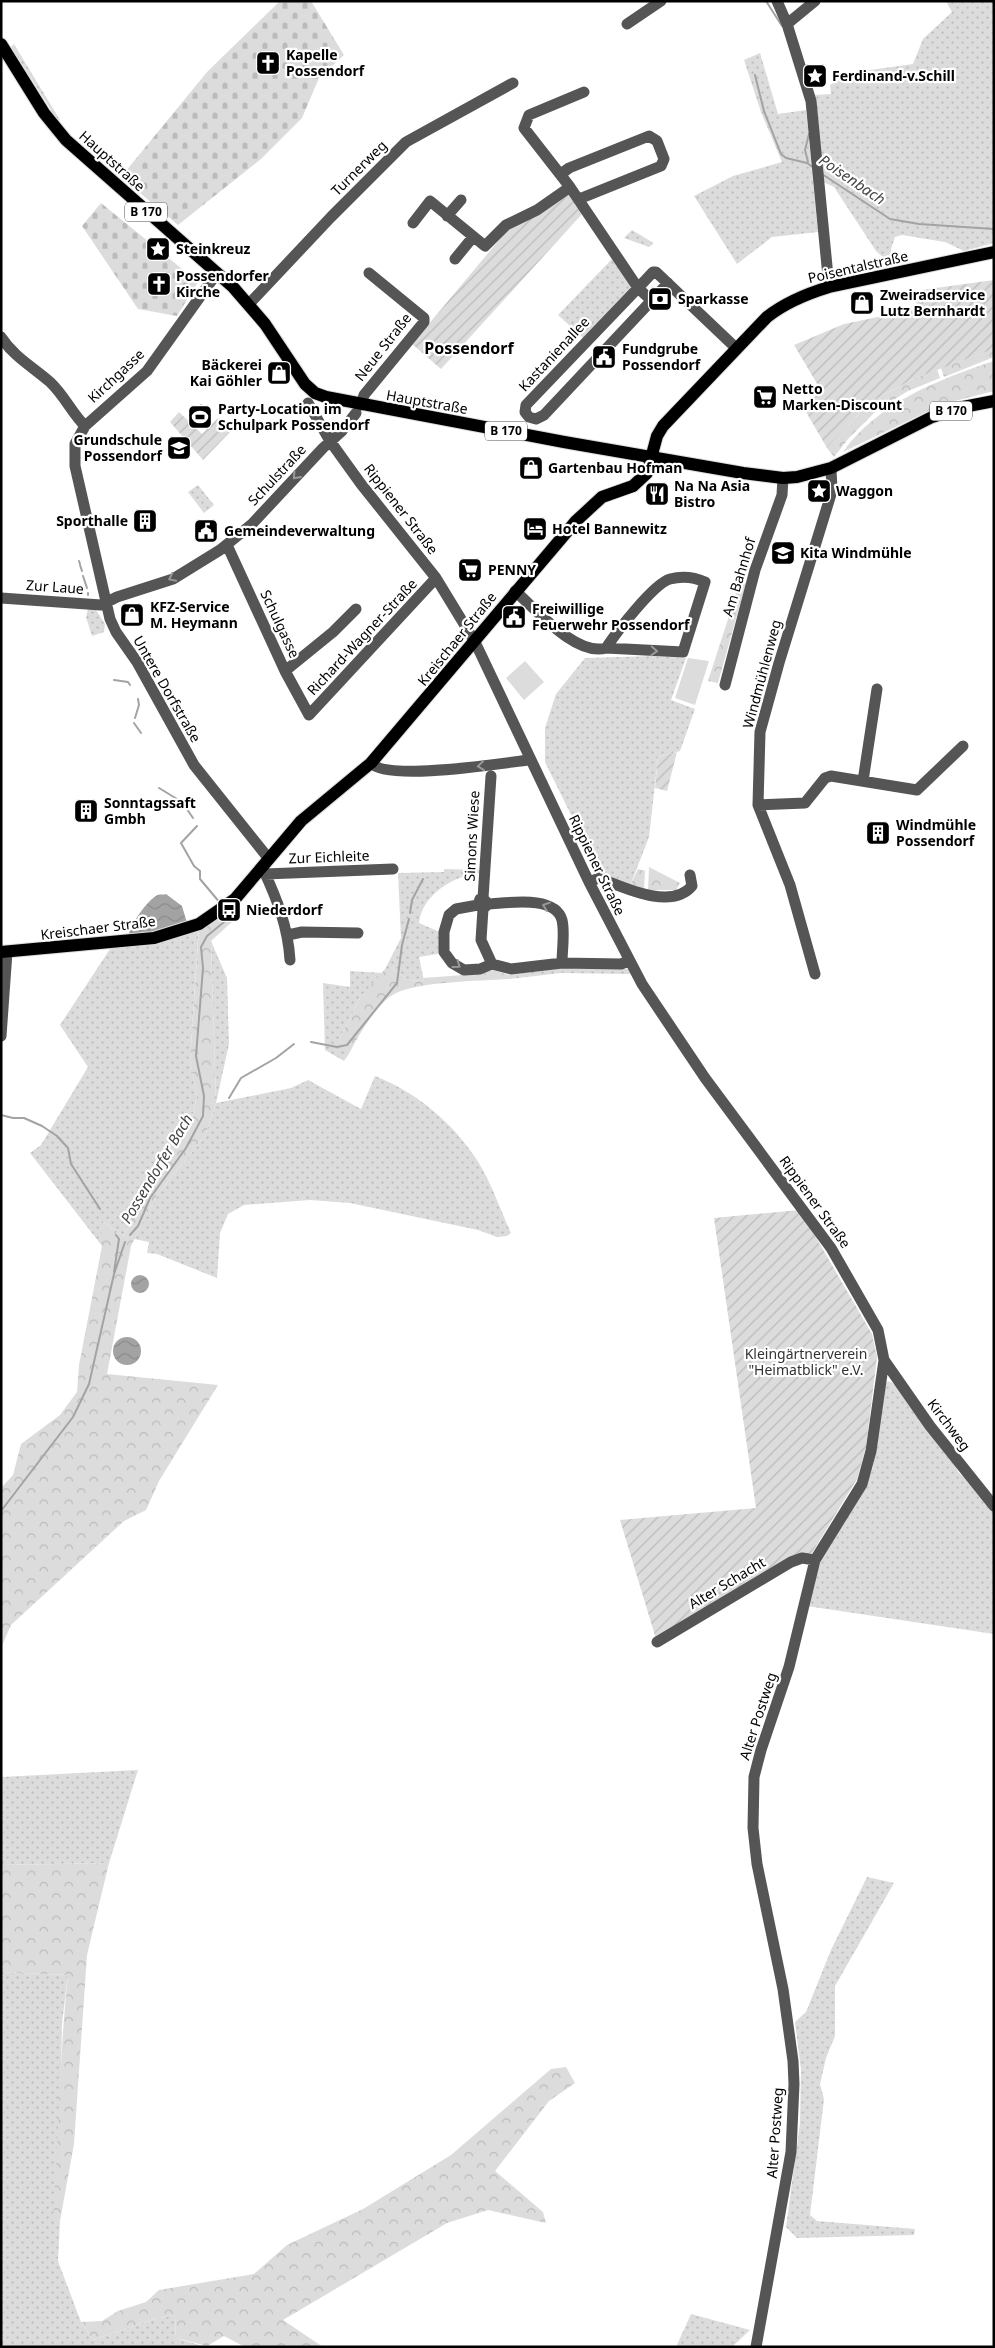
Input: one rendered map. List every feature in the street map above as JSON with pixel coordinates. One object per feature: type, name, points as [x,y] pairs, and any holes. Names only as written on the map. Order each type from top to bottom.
[{"type":"main road","name":"Hauptstraße","points":[[1,44],[44,114],[76,150],[249,304],[305,384],[315,393],[359,409],[743,473],[784,478],[797,477],[831,468],[910,426],[963,407],[994,401]]},
{"type":"main road","name":"Poisentalstraße","points":[[652,457],[657,436],[663,426],[736,348],[780,306],[804,295],[829,287],[994,252]]},
{"type":"main road","name":"Kreischaer Straße","points":[[4,952],[154,938],[199,924],[235,899],[265,867],[301,821],[371,763],[582,514],[602,497],[633,486],[647,473],[652,457]]},
{"type":"street","points":[[627,24],[661,1]]},
{"type":"street","points":[[777,1],[787,24],[811,101],[829,287]]},
{"type":"street","points":[[787,24],[815,1]]},
{"type":"street","name":"Turnerweg","points":[[249,304],[325,223],[406,142],[513,83]]},
{"type":"street","points":[[584,92],[529,115],[524,128],[561,174],[638,288],[651,300]]},
{"type":"street","points":[[561,174],[569,168],[649,136],[657,141],[664,159],[661,166],[578,199]]},
{"type":"street","points":[[413,222],[430,202],[485,246],[506,225],[536,210],[570,187]]},
{"type":"street","points":[[447,216],[461,200]]},
{"type":"street","points":[[455,259],[474,237]]},
{"type":"street","points":[[638,288],[652,272],[656,272],[736,348]]},
{"type":"street","name":"Kirchgasse","points":[[85,426],[146,371],[181,325],[216,273]]},
{"type":"street","name":"Neue Straße","points":[[359,409],[364,396],[424,322],[424,318],[369,273]]},
{"type":"street","name":"Kastanienallee","points":[[638,288],[526,405],[524,412],[529,417],[536,419],[544,414],[668,283]]},
{"type":"street","points":[[1,337],[10,351],[50,382],[74,415],[85,426]]},
{"type":"street","name":"Rippiener Straße","points":[[308,404],[330,441],[360,484],[436,578],[475,642],[529,760],[588,882],[629,961],[705,1078],[831,1248],[878,1330],[884,1360]]},
{"type":"street","name":"Schulstraße","points":[[106,604],[117,597],[173,579],[227,545],[262,514],[359,409]]},
{"type":"street","name":"Untere Dorfstraße","points":[[85,426],[75,444],[75,466],[106,604],[116,632],[138,663],[194,766],[265,867]]},
{"type":"street","name":"Windmühlenweg","points":[[815,974],[790,885],[758,805],[760,732],[779,663],[832,491],[831,468]]},
{"type":"street","name":"Am Bahnhof","points":[[725,685],[755,570],[782,495],[784,478]]},
{"type":"street","name":"Schulgasse","points":[[227,545],[285,671],[309,715]]},
{"type":"street","points":[[515,591],[567,637],[580,646],[598,650],[606,648],[683,652],[705,582],[682,577],[668,579],[657,586],[606,648]]},
{"type":"street","name":"Richard-Wagner-Straße","points":[[309,715],[436,578]]},
{"type":"street","name":"Zur Laue","points":[[1,598],[106,604]]},
{"type":"street","points":[[285,671],[333,632],[356,609]]},
{"type":"street","points":[[863,781],[877,689]]},
{"type":"street","points":[[758,805],[805,803],[825,778],[831,776],[917,790],[963,746]]},
{"type":"street","points":[[371,763],[379,770],[439,771],[529,760]]},
{"type":"street","name":"Simons Wiese","points":[[491,776],[481,940],[492,964]]},
{"type":"street","points":[[265,867],[288,934],[290,960]]},
{"type":"street","name":"Zur Eichleite","points":[[265,867],[394,870]]},
{"type":"street","points":[[588,882],[599,878],[637,893],[665,897],[687,891],[692,886],[690,875]]},
{"type":"street","points":[[562,963],[562,921],[557,910],[543,903],[483,904],[460,907],[449,915],[444,932],[444,952],[452,963],[464,970],[480,969],[492,964],[511,969],[562,963],[621,964],[629,961]]},
{"type":"street","points":[[288,934],[302,932],[358,933]]},
{"type":"street","points":[[1,1036],[4,952]]},
{"type":"street","name":"Kirchweg","points":[[884,1360],[930,1426],[994,1506]]},
{"type":"street","name":"Alter Postweg","points":[[756,2347],[776,2245],[791,2152],[793,2069],[783,1989],[757,1864],[753,1828],[754,1778],[761,1750],[790,1668],[815,1560],[862,1484],[871,1451],[884,1360]]},
{"type":"street","name":"Alter Schacht","points":[[657,1642],[791,1562],[802,1558],[815,1560]]},
{"type":"green space","points":[[280,1],[311,1],[344,55],[319,78],[302,118],[261,159],[178,225],[121,177],[207,72]]},
{"type":"green space","points":[[946,1],[994,1],[994,243],[964,251],[945,242],[902,235],[895,237],[891,249],[896,268],[892,269],[876,251],[834,187],[823,182],[815,95],[831,94],[830,85],[856,72],[913,64],[923,39],[952,12]]},
{"type":"green space","points":[[14,44],[60,120],[58,121],[11,47]]},
{"type":"green space","points":[[760,53],[778,114],[806,110],[818,232],[772,237],[737,264],[694,196],[733,176],[782,162],[761,112],[744,60]]},
{"type":"green space","points":[[569,194],[583,213],[441,369],[412,344],[510,227]]},
{"type":"green space","points":[[101,203],[198,282],[177,316],[138,309],[82,226]]},
{"type":"green space","points":[[632,230],[653,244],[649,247],[624,238]]},
{"type":"green space","points":[[612,259],[631,287],[583,338],[558,315]]},
{"type":"green space","points":[[994,280],[994,349],[915,378],[869,403],[827,448],[802,405],[822,392],[794,345],[844,324],[921,308],[907,292]]},
{"type":"green space","points":[[994,349],[994,357],[944,377],[941,368]]},
{"type":"green space","points":[[994,361],[994,391],[943,404],[843,452],[873,420],[910,395],[951,376]]},
{"type":"green space","points":[[937,369],[940,378],[908,391],[877,410],[848,439],[834,457],[827,448],[869,403],[915,378]]},
{"type":"green space","points":[[179,412],[202,434],[218,418],[230,432],[203,460],[170,422]]},
{"type":"green space","points":[[198,485],[214,505],[204,513],[188,492]]},
{"type":"green space","points":[[746,583],[718,683],[708,681],[739,585]]},
{"type":"green space","points":[[88,609],[96,610],[105,624],[104,632],[92,636],[86,617]]},
{"type":"green space","points":[[652,656],[686,658],[671,700],[695,709],[680,751],[658,757],[649,837],[630,886],[592,868],[575,823],[545,762],[545,728],[556,694],[585,658]]},
{"type":"green space","points":[[688,658],[709,661],[695,705],[675,698]]},
{"type":"green space","points":[[525,661],[544,682],[524,700],[506,678]]},
{"type":"green space","points":[[677,752],[667,791],[655,788],[658,757]]},
{"type":"green space","points":[[649,867],[680,883],[676,890],[648,890]]},
{"type":"green space","points":[[444,869],[482,870],[482,873],[472,874],[451,882],[433,895],[426,903],[419,923],[442,933],[443,953],[419,957],[424,981],[409,980],[392,969],[385,969],[401,938],[398,873],[444,872]]},
{"type":"green space","points":[[638,869],[645,871],[644,890],[630,886]]},
{"type":"green space","points":[[228,910],[233,921],[211,941],[216,1103],[205,1136],[157,1195],[131,1246],[107,1374],[218,1385],[159,1481],[146,1510],[124,1521],[11,1625],[1,1648],[1,1488],[13,1475],[21,1444],[60,1415],[77,1392],[79,1365],[102,1246],[102,1221],[124,1236],[140,1197],[190,1127],[197,1095],[190,1061],[199,927]]},
{"type":"green space","points":[[199,924],[190,1061],[197,1095],[190,1127],[140,1197],[124,1236],[102,1221],[102,1246],[30,1153],[41,1145],[88,1067],[60,1025],[114,943]]},
{"type":"green space","points":[[211,941],[227,978],[229,1044],[216,1103]]},
{"type":"green space","points":[[562,968],[629,969],[631,974],[561,973],[509,979],[509,975]]},
{"type":"green space","points":[[385,969],[392,969],[409,980],[424,981],[423,978],[477,974],[494,970],[509,975],[509,979],[447,983],[415,987],[401,991],[391,996],[379,1007],[350,1052],[339,1040],[360,998]]},
{"type":"green space","points":[[350,971],[383,973],[360,998],[339,1040],[350,1052],[344,1061],[325,1050],[323,983],[350,987]]},
{"type":"green space","points":[[375,1076],[419,1100],[445,1121],[457,1134],[482,1168],[511,1233],[507,1236],[497,1237],[478,1230],[350,1203],[310,1200],[244,1205],[228,1214],[220,1233],[217,1278],[157,1254],[147,1253],[149,1242],[134,1239],[157,1195],[205,1136],[216,1103],[291,1088],[308,1080],[361,1109]]},
{"type":"green space","name":"Kleingärtnerverein \"Heimatblick\" e.V.","points":[[800,1210],[872,1334],[877,1357],[866,1447],[857,1479],[812,1553],[790,1558],[656,1639],[620,1520],[756,1508],[714,1218]]},
{"type":"green space","points":[[889,1381],[895,1385],[951,1458],[959,1473],[971,1483],[994,1512],[994,1634],[807,1606],[818,1563],[867,1483],[873,1467],[885,1383]]},
{"type":"green space","points":[[138,1770],[109,1863],[1,1865],[1,1777]]},
{"type":"green space","points":[[109,1863],[87,1955],[74,2144],[60,2221],[53,2219],[68,1975],[1,1972],[1,1865]]},
{"type":"green space","points":[[867,1877],[894,1883],[835,1986],[835,2036],[826,2058],[820,2084],[824,2099],[810,2215],[817,2221],[915,2229],[914,2235],[797,2238],[786,2227],[800,2123],[801,2070],[795,2022],[806,2012],[831,1950]]},
{"type":"green space","points":[[1,1972],[68,1975],[62,2023],[60,2115],[54,2218],[60,2221],[58,2261],[81,2322],[93,2340],[154,2319],[175,2315],[176,2338],[206,2347],[1,2347]]},
{"type":"green space","points":[[566,2067],[575,2083],[549,2101],[495,2171],[543,2212],[546,2223],[488,2210],[447,2223],[283,2320],[323,2347],[245,2347],[224,2336],[207,2346],[176,2338],[175,2315],[154,2319],[93,2340],[81,2322],[102,2321],[118,2311],[146,2302],[159,2290],[254,2274],[287,2245],[363,2209],[451,2155],[551,2069]]},
{"type":"green space","points":[[691,2314],[750,2330],[732,2347],[676,2347]]},
{"type":"water","name":"Party-Location im Schulpark Possendorf","points":[[201,404],[212,418],[202,428],[188,415]]},
{"type":"water","points":[[166,894],[182,906],[187,923],[164,931],[129,935],[136,919],[150,901],[158,895]]},
{"type":"water","points":[[136,1275],[144,1275],[149,1280],[147,1291],[136,1293],[131,1288],[131,1280]]},
{"type":"water","points":[[127,1337],[137,1341],[141,1351],[137,1361],[127,1365],[117,1361],[113,1351],[117,1341]]},
{"type":"waterway","name":"Poisenbach","points":[[766,1],[782,26]]},
{"type":"waterway","points":[[755,75],[764,111],[781,154],[786,158],[807,163],[814,168]]},
{"type":"waterway","name":"Poisenbach","points":[[808,162],[805,150],[809,134]]},
{"type":"waterway","name":"Poisenbach","points":[[822,174],[890,219],[919,224],[994,229]]},
{"type":"waterway","name":"Possendorfer Bach","points":[[80,565],[82,571]]},
{"type":"waterway","name":"Possendorfer Bach","points":[[83,576],[87,588]]},
{"type":"waterway","name":"Possendorfer Bach","points":[[114,680],[128,682],[130,685]]},
{"type":"waterway","name":"Possendorfer Bach","points":[[135,718],[139,705],[138,699]]},
{"type":"waterway","name":"Possendorfer Bach","points":[[134,723],[141,733]]},
{"type":"waterway","name":"Possendorfer Bach","points":[[159,788],[182,802],[193,818]]},
{"type":"waterway","name":"Possendorfer Bach","points":[[197,826],[181,843],[194,866],[200,871],[200,879],[221,904]]},
{"type":"waterway","points":[[410,913],[412,900],[423,879]]},
{"type":"waterway","name":"Possendorfer Bach","points":[[130,1235],[138,1226],[150,1198],[186,1148],[203,1116],[204,1096],[196,1056],[203,968],[201,947],[207,936],[224,922],[226,916]]},
{"type":"waterway","points":[[311,1042],[337,1047],[347,1045],[397,983],[402,945],[409,919]]},
{"type":"waterway","points":[[229,1098],[241,1078],[276,1058],[294,1044]]},
{"type":"waterway","points":[[1,1115],[24,1118],[42,1126],[57,1136],[68,1148],[71,1164],[100,1209]]},
{"type":"waterway","points":[[114,1272],[119,1239],[116,1235]]},
{"type":"waterway","name":"Possendorfer Bach","points":[[1,1511],[73,1417],[89,1384],[114,1274],[125,1242]]},
{"type":"place","name":"Kapelle Possendorf","points":[[268,63]]},
{"type":"place","name":"Ferdinand-v.Schill","points":[[815,76]]},
{"type":"place","name":"Steinkreuz","points":[[158,249]]},
{"type":"place","name":"Possendorfer Kirche","points":[[159,284]]},
{"type":"place","name":"Sparkasse","points":[[660,299]]},
{"type":"place","name":"Zweiradservice Lutz Bernhardt","points":[[862,303]]},
{"type":"place","name":"Fundgrube Possendorf","points":[[604,357]]},
{"type":"place","name":"Bäckerei Kai Göhler","points":[[279,373]]},
{"type":"place","name":"Netto Marken-Discount","points":[[765,397]]},
{"type":"place","name":"Party-Location im Schulpark Possendorf","points":[[200,417]]},
{"type":"place","name":"Grundschule Possendorf","points":[[179,448]]},
{"type":"place","name":"Gartenbau Hofman","points":[[531,468]]},
{"type":"place","name":"Waggon","points":[[819,491]]},
{"type":"place","name":"Na Na Asia Bistro","points":[[657,494]]},
{"type":"place","name":"Sporthalle","points":[[145,521]]},
{"type":"place","name":"Hotel Bannewitz","points":[[535,529]]},
{"type":"place","name":"Gemeindeverwaltung","points":[[206,531]]},
{"type":"place","name":"Kita Windmühle","points":[[783,553]]},
{"type":"place","name":"PENNY","points":[[470,570]]},
{"type":"place","name":"KFZ-Service M. Heymann","points":[[132,615]]},
{"type":"place","name":"Freiwillige Feuerwehr Possendorf","points":[[514,617]]},
{"type":"place","name":"Sonntagssaft Gmbh","points":[[86,811]]},
{"type":"place","name":"Windmühle Possendorf","points":[[878,833]]},
{"type":"place","name":"Niederdorf","points":[[229,910]]},
{"type":"district","name":"Possendorf","points":[[469,348]]}]
